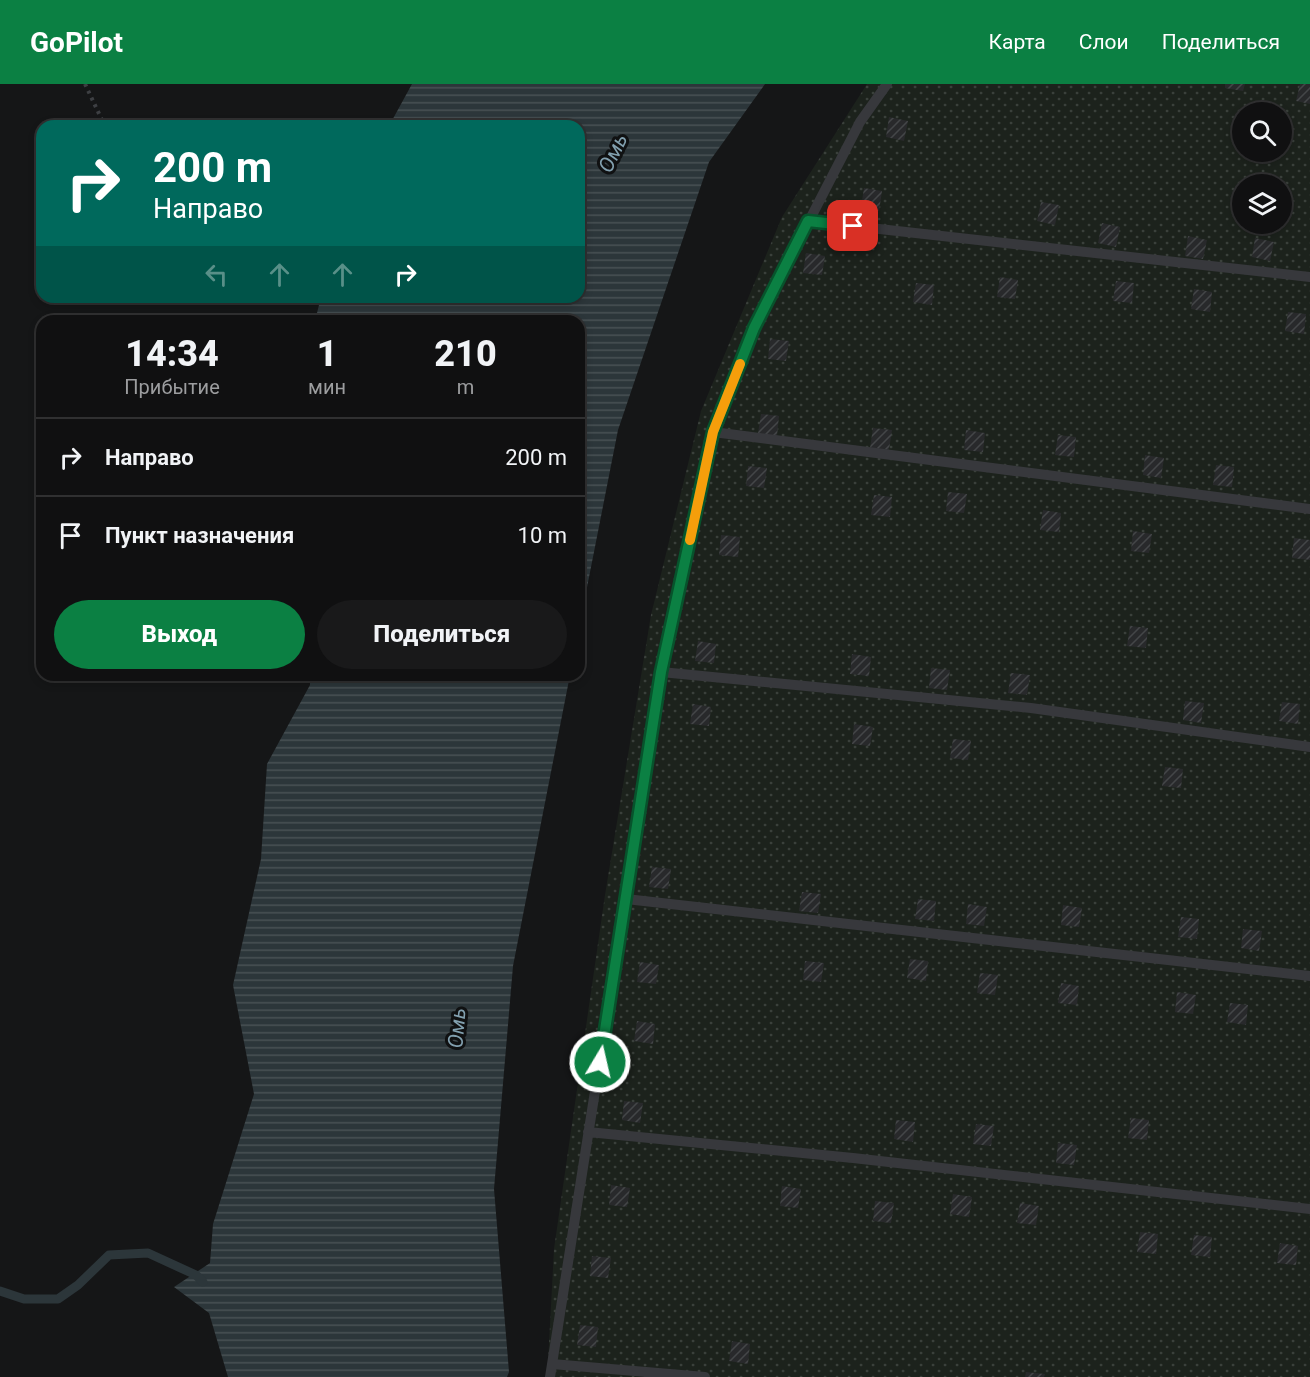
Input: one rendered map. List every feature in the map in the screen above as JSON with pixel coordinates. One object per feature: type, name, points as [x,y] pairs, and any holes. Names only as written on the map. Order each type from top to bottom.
[{"type":"lane","points":[[550,1377],[661,672],[713,432],[754,328],[860,122],[887,84]]},
{"type":"lane","points":[[808,221],[1310,277]]},
{"type":"lane","points":[[713,432],[1310,509]]},
{"type":"lane","points":[[661,672],[1031,708],[1310,747]]},
{"type":"lane","points":[[626,899],[1310,976]]},
{"type":"lane","points":[[588,1132],[853,1158],[1310,1209]]},
{"type":"lane","points":[[552,1364],[705,1377]]},
{"type":"path","points":[[85,84],[102,120]]},
{"type":"shaded area","points":[[867,84],[1310,84],[1310,1377],[546,1377],[554,1249],[605,895],[651,615],[701,411],[782,217]]},
{"type":"water","name":"Омь","points":[[412,84],[765,84],[709,162],[618,430],[585,598],[585,315],[316,315],[320,303],[585,303],[585,120],[392,120]]},
{"type":"water","name":"Омь","points":[[310,681],[569,681],[513,966],[494,1189],[509,1372],[507,1377],[228,1377],[209,1313],[174,1287],[210,1263],[213,1224],[254,1094],[233,985],[261,859],[267,764],[310,685]]},
{"type":"building","points":[[1225,84],[1245,84],[1243,91],[1225,88]]},
{"type":"building","points":[[1300,84],[1310,84],[1310,104],[1296,101]]},
{"type":"building","points":[[889,117],[908,121],[904,141],[886,137]]},
{"type":"building","points":[[864,188],[882,191],[879,211],[861,207]]},
{"type":"building","points":[[1041,202],[1059,205],[1055,225],[1037,221]]},
{"type":"building","points":[[1102,223],[1120,227],[1116,247],[1098,243]]},
{"type":"building","points":[[1188,236],[1207,240],[1203,259],[1185,256]]},
{"type":"building","points":[[1255,238],[1274,242],[1270,261],[1252,257]]},
{"type":"building","points":[[806,253],[825,256],[822,275],[803,273]]},
{"type":"building","points":[[1000,277],[1018,280],[1015,299],[997,297]]},
{"type":"building","points":[[1116,281],[1134,283],[1132,303],[1113,301]]},
{"type":"building","points":[[916,283],[934,285],[932,305],[913,302]]},
{"type":"building","points":[[1194,289],[1212,292],[1210,312],[1191,309]]},
{"type":"building","points":[[1288,312],[1306,314],[1304,334],[1285,331]]},
{"type":"building","points":[[770,339],[789,341],[786,361],[768,359]]},
{"type":"building","points":[[761,414],[779,416],[777,436],[758,433]]},
{"type":"building","points":[[873,428],[892,430],[889,450],[870,448]]},
{"type":"building","points":[[966,430],[985,433],[983,452],[964,450]]},
{"type":"building","points":[[1058,435],[1076,437],[1074,457],[1055,455]]},
{"type":"building","points":[[1145,455],[1164,458],[1161,478],[1143,475]]},
{"type":"building","points":[[1216,465],[1234,467],[1232,487],[1213,485]]},
{"type":"building","points":[[748,466],[767,468],[764,488],[746,486]]},
{"type":"building","points":[[948,492],[967,494],[964,513],[946,511]]},
{"type":"building","points":[[874,495],[892,497],[890,517],[871,515]]},
{"type":"building","points":[[1043,510],[1061,513],[1059,532],[1040,530]]},
{"type":"building","points":[[1133,531],[1152,534],[1149,553],[1131,551]]},
{"type":"building","points":[[721,535],[740,537],[738,557],[719,555]]},
{"type":"building","points":[[1294,538],[1310,540],[1310,560],[1292,558]]},
{"type":"building","points":[[1130,626],[1148,628],[1146,648],[1127,646]]},
{"type":"building","points":[[698,641],[716,644],[714,663],[695,661]]},
{"type":"building","points":[[852,654],[871,657],[869,676],[850,674]]},
{"type":"building","points":[[931,668],[950,670],[947,690],[929,688]]},
{"type":"building","points":[[1011,673],[1030,675],[1027,695],[1008,693]]},
{"type":"building","points":[[1185,701],[1204,703],[1201,723],[1183,720]]},
{"type":"building","points":[[1282,702],[1300,704],[1298,724],[1279,721]]},
{"type":"building","points":[[693,704],[711,707],[709,726],[690,724]]},
{"type":"building","points":[[854,724],[873,727],[870,746],[852,744]]},
{"type":"building","points":[[953,739],[971,741],[968,760],[950,758]]},
{"type":"building","points":[[1165,767],[1183,769],[1181,788],[1162,786]]},
{"type":"building","points":[[652,867],[671,869],[668,889],[649,887]]},
{"type":"building","points":[[802,892],[821,894],[818,913],[799,911]]},
{"type":"building","points":[[918,899],[936,901],[934,921],[915,919]]},
{"type":"building","points":[[968,904],[987,907],[984,926],[966,924]]},
{"type":"building","points":[[1063,905],[1082,908],[1079,927],[1061,925]]},
{"type":"building","points":[[1181,917],[1199,919],[1197,939],[1178,937]]},
{"type":"building","points":[[1243,929],[1262,931],[1259,951],[1241,948]]},
{"type":"building","points":[[910,959],[928,961],[926,981],[907,978]]},
{"type":"building","points":[[805,961],[824,963],[821,982],[803,980]]},
{"type":"building","points":[[640,962],[659,965],[656,984],[637,982]]},
{"type":"building","points":[[980,973],[998,975],[995,995],[977,993]]},
{"type":"building","points":[[1061,983],[1079,986],[1077,1005],[1058,1003]]},
{"type":"building","points":[[1177,992],[1196,995],[1193,1014],[1175,1012]]},
{"type":"building","points":[[1230,1003],[1248,1005],[1246,1025],[1227,1022]]},
{"type":"building","points":[[637,1021],[655,1024],[653,1044],[634,1041]]},
{"type":"building","points":[[624,1101],[643,1103],[640,1123],[622,1120]]},
{"type":"building","points":[[1131,1118],[1149,1120],[1147,1140],[1128,1138]]},
{"type":"building","points":[[896,1120],[915,1122],[913,1142],[894,1139]]},
{"type":"building","points":[[976,1124],[994,1126],[991,1146],[973,1144]]},
{"type":"building","points":[[1058,1143],[1077,1145],[1074,1165],[1056,1163]]},
{"type":"building","points":[[611,1185],[630,1188],[627,1207],[609,1205]]},
{"type":"building","points":[[782,1186],[801,1189],[798,1208],[780,1206]]},
{"type":"building","points":[[953,1194],[972,1197],[969,1217],[950,1214]]},
{"type":"building","points":[[875,1201],[894,1203],[891,1223],[873,1221]]},
{"type":"building","points":[[1020,1203],[1039,1206],[1036,1225],[1017,1223]]},
{"type":"building","points":[[1140,1232],[1158,1234],[1156,1254],[1137,1252]]},
{"type":"building","points":[[1194,1235],[1212,1237],[1210,1257],[1191,1255]]},
{"type":"building","points":[[1280,1243],[1298,1246],[1296,1265],[1277,1263]]},
{"type":"building","points":[[592,1256],[611,1258],[608,1278],[590,1276]]},
{"type":"building","points":[[580,1325],[598,1327],[596,1347],[577,1345]]},
{"type":"building","points":[[732,1341],[750,1344],[748,1364],[729,1361]]},
{"type":"building","points":[[1026,1372],[1045,1374],[1044,1377],[1025,1377]]},
{"type":"waterway","points":[[0,1291],[24,1299],[58,1299],[78,1285],[109,1255],[148,1253],[196,1275],[203,1282]]},
{"type":"slow traffic","points":[[690,540],[713,432],[740,364]]},
{"type":"route","points":[[600,1062],[661,672],[713,432],[754,328],[808,221],[853,226]]}]
